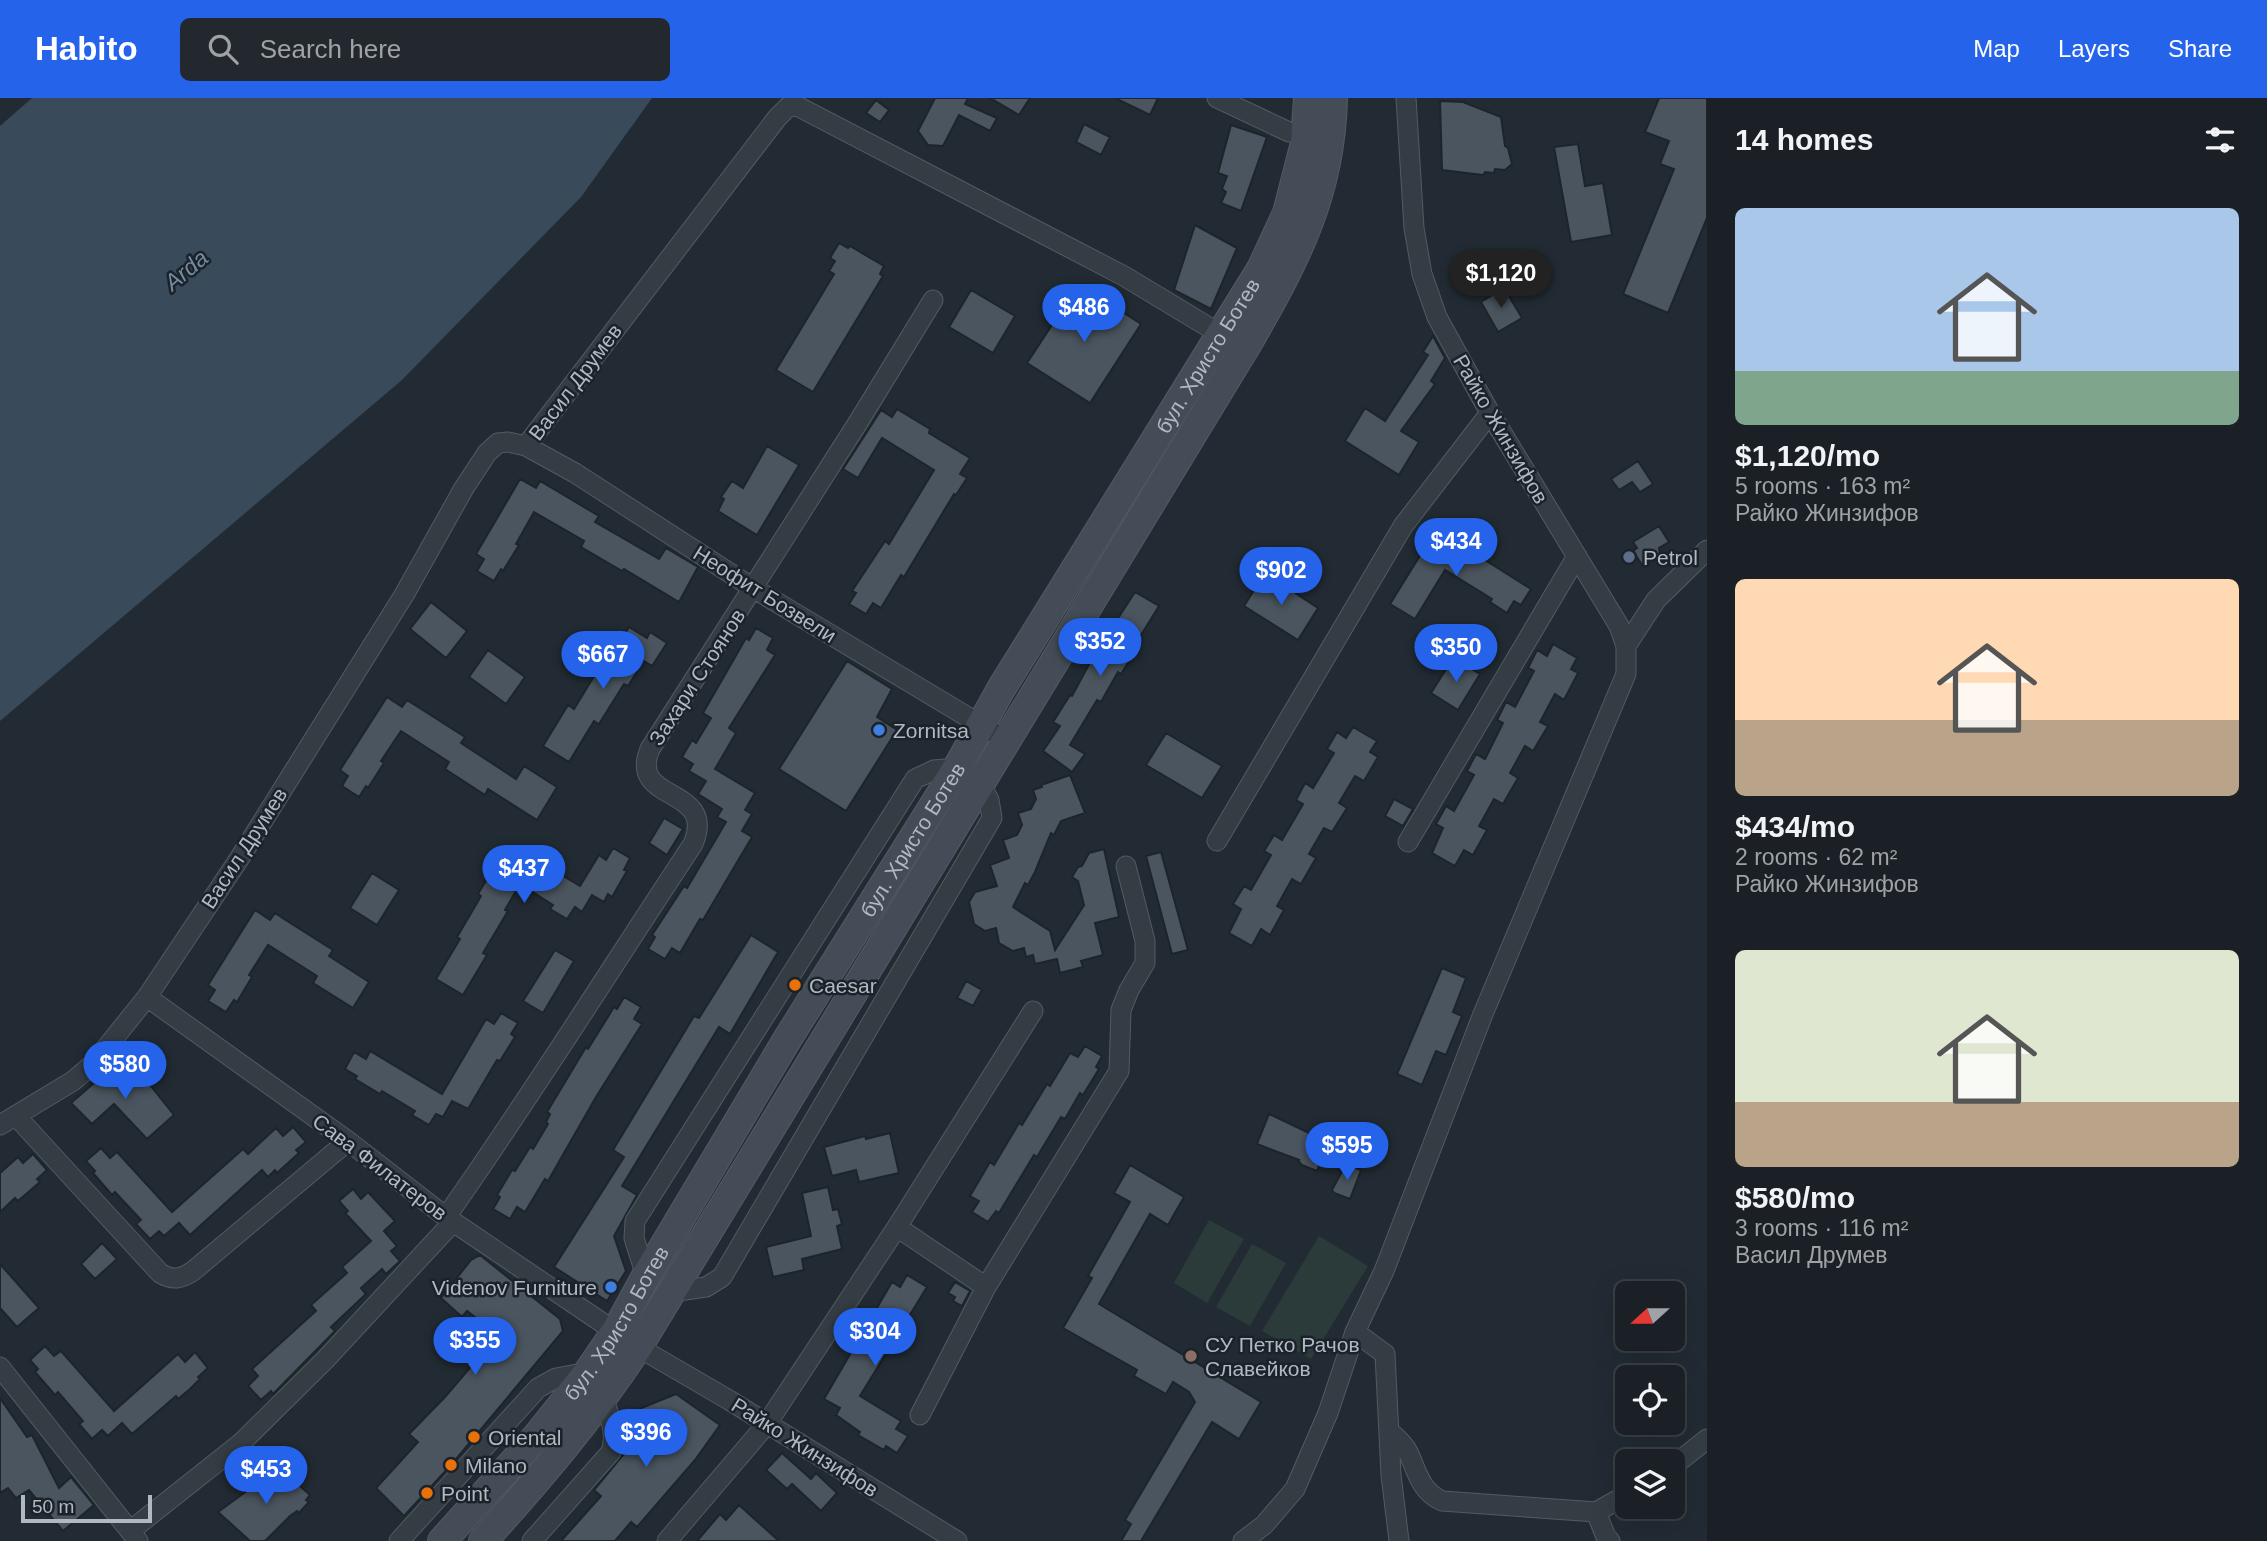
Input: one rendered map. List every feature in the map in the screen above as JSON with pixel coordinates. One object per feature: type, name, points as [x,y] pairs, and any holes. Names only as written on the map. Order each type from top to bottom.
[{"type":"main road","name":"бул. Христо Ботев","points":[[442,1541],[536,1437],[588,1372],[627,1339],[671,1292],[968,776],[981,724],[1261,269],[1287,213],[1305,143],[1308,98]]},
{"type":"main road","name":"бул. Христо Ботев","points":[[483,1541],[541,1477],[603,1398],[627,1339],[646,1276],[788,1038],[968,776],[1006,740],[1248,343],[1288,274],[1319,198],[1332,128],[1333,98]]},
{"type":"street","points":[[1217,98],[1289,132]]},
{"type":"street","name":"Райко Жинзифов","points":[[1406,98],[1414,228],[1422,274],[1437,317],[1490,412],[1619,626],[1627,654]]},
{"type":"street","name":"Васил Друмев","points":[[8,1121],[73,1081],[94,1063],[148,997],[239,859],[404,595],[464,488],[487,453],[498,443],[526,446],[788,107],[797,106],[1124,276],[1220,334]]},
{"type":"street","name":"Захари Стоянов","points":[[450,1219],[699,831],[698,819],[693,810],[646,773],[645,761],[650,749],[933,300]]},
{"type":"street","points":[[1217,841],[1403,526],[1490,412]]},
{"type":"street","name":"Неофит Бозвели","points":[[526,446],[575,473],[753,588],[1006,740]]},
{"type":"street","points":[[1243,1541],[1264,1525],[1295,1489],[1328,1413],[1354,1332],[1384,1271],[1483,1014],[1626,674],[1627,654],[1656,600],[1707,550]]},
{"type":"street","points":[[1408,842],[1577,556]]},
{"type":"street","points":[[646,1276],[634,1238],[635,1221],[915,779],[934,770],[968,776]]},
{"type":"street","points":[[920,1415],[986,1287],[1119,1071],[1121,1010],[1145,963],[1145,941],[1126,866]]},
{"type":"street","name":"Сава Филатеров","points":[[148,997],[348,1141],[450,1219],[627,1339]]},
{"type":"street","points":[[667,1541],[766,1425],[897,1227],[1032,1011]]},
{"type":"street","points":[[8,1121],[160,1273],[177,1279],[193,1271],[348,1141]]},
{"type":"street","points":[[0,1367],[134,1536],[242,1443],[325,1360],[450,1219]]},
{"type":"street","points":[[897,1227],[986,1287]]},
{"type":"street","points":[[1354,1332],[1385,1354],[1391,1475],[1399,1541]]},
{"type":"street","name":"Райко Жинзифов","points":[[627,1339],[951,1539]]},
{"type":"street","points":[[399,1541],[538,1388],[556,1378],[588,1372]]},
{"type":"street","points":[[533,1541],[611,1452],[614,1441],[613,1427],[603,1398]]},
{"type":"street","points":[[1389,1431],[1406,1449],[1424,1489],[1442,1501],[1596,1512],[1615,1501]]},
{"type":"street","points":[[1685,1456],[1707,1439]]},
{"type":"street","points":[[1596,1512],[1606,1537],[1611,1541]]},
{"type":"shaded area","points":[[1209,1220],[1244,1239],[1207,1303],[1174,1283]]},
{"type":"shaded area","points":[[1319,1236],[1368,1266],[1311,1359],[1262,1331]]},
{"type":"shaded area","points":[[1252,1244],[1286,1263],[1250,1326],[1216,1307]]},
{"type":"water","name":"Arda","points":[[32,98],[652,98],[581,197],[402,380],[0,721],[0,126]]},
{"type":"building","points":[[935,98],[968,98],[965,104],[997,118],[990,131],[959,115],[943,146],[928,145],[918,131]]},
{"type":"building","points":[[990,98],[1030,98],[1019,115]]},
{"type":"building","points":[[1115,98],[1158,98],[1150,115]]},
{"type":"building","points":[[1659,98],[1707,98],[1707,218],[1668,313],[1623,294],[1674,169],[1660,164],[1669,141],[1645,132]]},
{"type":"building","points":[[876,100],[889,110],[880,122],[866,113]]},
{"type":"building","points":[[1440,101],[1463,102],[1501,117],[1505,146],[1512,164],[1505,170],[1495,169],[1494,173],[1485,172],[1483,175],[1442,170]]},
{"type":"building","points":[[1084,124],[1110,137],[1101,155],[1076,142]]},
{"type":"building","points":[[1231,125],[1267,137],[1241,211],[1221,203],[1226,192],[1222,189],[1227,176],[1218,173]]},
{"type":"building","points":[[1578,144],[1585,186],[1603,183],[1612,235],[1571,242],[1554,147]]},
{"type":"building","points":[[1195,225],[1237,248],[1211,309],[1174,290]]},
{"type":"building","points":[[839,243],[848,248],[850,246],[884,266],[880,274],[883,276],[813,392],[776,370],[834,274],[829,271],[835,261],[830,258]]},
{"type":"building","points":[[1079,284],[1141,324],[1090,403],[1027,363]]},
{"type":"building","points":[[1504,288],[1522,318],[1498,332],[1481,302]]},
{"type":"building","points":[[971,290],[1015,316],[993,353],[949,327]]},
{"type":"building","points":[[1433,336],[1445,358],[1431,381],[1435,384],[1401,431],[1419,442],[1399,475],[1345,441],[1365,408],[1385,421],[1428,355],[1423,352]]},
{"type":"building","points":[[897,409],[970,458],[960,474],[967,478],[881,608],[873,603],[866,614],[849,604],[856,593],[852,591],[885,541],[889,544],[934,470],[882,438],[858,478],[843,469],[881,410],[892,417]]},
{"type":"building","points":[[767,446],[799,465],[757,535],[718,511],[724,499],[721,497],[732,481],[743,488]]},
{"type":"building","points":[[1638,461],[1653,484],[1640,492],[1632,482],[1619,490],[1611,479]]},
{"type":"building","points":[[520,479],[536,488],[540,481],[599,516],[595,522],[659,559],[666,548],[698,567],[679,602],[581,547],[584,541],[534,512],[516,544],[519,545],[494,581],[477,571],[484,559],[476,554]]},
{"type":"building","points":[[1659,526],[1669,542],[1659,548],[1660,554],[1642,565],[1633,551],[1637,548],[1633,542]]},
{"type":"building","points":[[1442,533],[1531,589],[1521,605],[1514,601],[1507,613],[1490,602],[1492,599],[1445,570],[1415,619],[1390,604],[1426,546],[1432,550]]},
{"type":"building","points":[[1265,573],[1318,608],[1298,640],[1244,606]]},
{"type":"building","points":[[1135,592],[1159,606],[1121,674],[1118,672],[1101,702],[1097,700],[1070,745],[1085,754],[1072,772],[1043,751],[1060,726],[1053,722],[1070,695],[1072,696],[1093,657]]},
{"type":"building","points":[[431,602],[467,631],[446,658],[410,629]]},
{"type":"building","points":[[629,627],[647,638],[650,632],[667,643],[652,666],[644,661],[628,686],[624,684],[599,724],[594,721],[569,762],[543,746],[568,705],[574,709],[599,668],[603,670]]},
{"type":"building","points":[[756,628],[773,638],[767,650],[775,655],[729,728],[736,733],[715,769],[755,793],[745,810],[752,814],[742,831],[752,837],[703,920],[700,919],[680,953],[672,948],[665,959],[648,949],[655,937],[652,935],[684,886],[687,888],[726,822],[717,817],[722,809],[698,794],[706,781],[689,771],[693,764],[682,757],[692,740],[696,743],[711,718],[703,713],[746,638],[749,640]]},
{"type":"building","points":[[1553,644],[1577,658],[1571,669],[1578,673],[1564,700],[1555,694],[1540,722],[1548,726],[1533,751],[1525,746],[1510,773],[1518,778],[1503,804],[1494,799],[1479,826],[1487,830],[1473,855],[1464,850],[1455,866],[1432,853],[1443,828],[1436,824],[1446,806],[1454,811],[1474,775],[1467,771],[1476,754],[1485,759],[1503,723],[1497,720],[1506,702],[1515,707],[1534,671],[1528,668],[1537,650],[1547,656]]},
{"type":"building","points":[[488,650],[525,677],[506,704],[469,677]]},
{"type":"building","points":[[1453,658],[1480,674],[1458,710],[1431,693]]},
{"type":"building","points":[[847,661],[892,689],[877,717],[897,730],[846,811],[779,769]]},
{"type":"building","points":[[387,697],[402,707],[407,700],[465,737],[461,743],[516,779],[524,766],[557,787],[537,820],[488,789],[485,795],[445,769],[449,762],[401,731],[381,761],[384,763],[359,797],[342,786],[348,776],[340,770]]},
{"type":"building","points":[[1353,727],[1377,741],[1370,752],[1378,757],[1364,781],[1355,776],[1339,803],[1347,808],[1332,832],[1324,828],[1309,854],[1316,858],[1301,884],[1292,879],[1277,906],[1284,910],[1270,935],[1261,929],[1252,946],[1229,933],[1241,909],[1233,904],[1244,886],[1251,890],[1271,855],[1264,851],[1274,835],[1282,840],[1303,804],[1296,800],[1305,783],[1313,788],[1334,753],[1327,749],[1337,732],[1346,738]]},
{"type":"building","points":[[1166,733],[1222,766],[1202,798],[1146,765]]},
{"type":"building","points":[[1070,775],[1085,813],[1061,821],[1054,835],[1051,833],[1035,872],[1028,885],[1025,883],[1013,907],[1050,931],[1055,950],[1084,905],[1078,881],[1072,877],[1089,853],[1104,849],[1119,917],[1095,923],[1103,955],[1081,961],[1083,967],[1060,973],[1057,959],[1035,964],[1033,955],[1026,957],[1024,948],[1013,951],[999,943],[996,928],[985,931],[974,924],[969,902],[975,892],[997,886],[990,865],[1009,858],[1003,840],[1017,835],[1022,825],[1018,813],[1031,809],[1036,799],[1033,790]]},
{"type":"building","points":[[1394,799],[1413,809],[1403,826],[1385,816]]},
{"type":"building","points":[[664,818],[683,829],[667,855],[649,843]]},
{"type":"building","points":[[613,848],[630,858],[624,870],[627,871],[612,897],[608,894],[604,902],[592,895],[582,912],[575,907],[567,919],[550,909],[553,905],[520,884],[505,910],[508,911],[483,953],[487,955],[463,995],[436,979],[460,939],[457,937],[481,896],[478,894],[504,851],[521,861],[526,854],[580,886],[599,855],[606,860]]},
{"type":"building","points":[[1161,852],[1188,950],[1172,954],[1146,856]]},
{"type":"building","points":[[372,873],[399,890],[377,925],[350,908]]},
{"type":"building","points":[[255,910],[270,920],[275,913],[333,950],[329,956],[369,982],[353,1008],[313,983],[317,976],[268,945],[249,975],[252,977],[237,1002],[234,1000],[226,1012],[208,1001],[215,990],[208,985]]},
{"type":"building","points":[[751,935],[778,952],[730,1034],[719,1027],[622,1186],[637,1195],[614,1236],[626,1271],[607,1301],[554,1267],[624,1157],[613,1150],[694,1016],[699,1018]]},
{"type":"building","points":[[555,950],[574,961],[543,1013],[523,1001]]},
{"type":"building","points":[[1442,968],[1466,978],[1453,1012],[1462,1016],[1446,1055],[1436,1051],[1422,1085],[1397,1074]]},
{"type":"building","points":[[966,981],[982,990],[973,1006],[957,998]]},
{"type":"building","points":[[624,997],[641,1007],[634,1019],[642,1024],[548,1181],[545,1179],[525,1212],[517,1207],[510,1219],[493,1209],[500,1197],[497,1195],[530,1147],[533,1149],[548,1124],[546,1122],[550,1114],[547,1112],[586,1047],[588,1049],[614,1007],[617,1009]]},
{"type":"building","points":[[501,1013],[518,1023],[511,1034],[515,1037],[500,1061],[497,1060],[468,1109],[452,1101],[443,1117],[436,1114],[429,1125],[412,1115],[415,1111],[382,1091],[380,1094],[355,1079],[357,1076],[345,1069],[354,1052],[366,1059],[370,1051],[442,1094],[486,1019],[494,1024]]},
{"type":"building","points":[[1085,1046],[1102,1056],[1096,1067],[1099,1069],[1083,1095],[1080,1093],[1065,1119],[1061,1117],[1037,1157],[1034,1155],[999,1213],[996,1211],[988,1222],[972,1212],[979,1201],[970,1196],[990,1162],[994,1165],[1019,1123],[1022,1125],[1070,1053],[1078,1057]]},
{"type":"building","points":[[117,1063],[135,1080],[142,1075],[174,1115],[147,1139],[114,1104],[92,1124],[71,1103]]},
{"type":"building","points":[[1269,1114],[1313,1135],[1315,1131],[1330,1137],[1317,1171],[1302,1165],[1299,1160],[1257,1144]]},
{"type":"building","points":[[293,1127],[306,1142],[296,1150],[299,1153],[277,1173],[275,1170],[268,1177],[262,1170],[190,1235],[179,1223],[164,1236],[159,1231],[150,1239],[136,1224],[141,1220],[115,1192],[112,1195],[86,1161],[101,1148],[110,1158],[117,1152],[172,1212],[243,1149],[248,1154],[276,1128],[283,1136]]},
{"type":"building","points":[[890,1133],[899,1173],[859,1182],[856,1170],[832,1176],[824,1147],[865,1136],[866,1139]]},
{"type":"building","points":[[33,1154],[47,1170],[37,1179],[40,1182],[18,1201],[15,1198],[0,1212],[0,1173],[18,1157],[23,1163]]},
{"type":"building","points":[[1346,1164],[1361,1170],[1350,1199],[1332,1190]]},
{"type":"building","points":[[1130,1165],[1184,1197],[1168,1225],[1150,1214],[1099,1304],[1261,1402],[1239,1439],[1212,1422],[1141,1541],[1121,1541],[1131,1524],[1125,1520],[1195,1402],[1189,1392],[1173,1382],[1166,1394],[1134,1376],[1137,1370],[1063,1328],[1092,1278],[1088,1276],[1130,1202],[1114,1193]]},
{"type":"building","points":[[828,1187],[833,1210],[838,1209],[842,1224],[837,1226],[842,1249],[802,1259],[804,1270],[773,1277],[766,1247],[811,1236],[802,1193]]},
{"type":"building","points":[[353,1189],[361,1199],[368,1192],[395,1221],[384,1231],[397,1246],[391,1251],[400,1261],[386,1274],[382,1269],[361,1288],[366,1294],[331,1327],[335,1331],[273,1394],[271,1391],[261,1400],[248,1386],[258,1376],[252,1369],[316,1311],[311,1305],[347,1273],[342,1267],[371,1241],[345,1213],[348,1211],[339,1201]]},
{"type":"building","points":[[102,1243],[117,1259],[95,1279],[81,1264]]},
{"type":"building","points":[[480,1255],[560,1319],[563,1331],[452,1464],[404,1516],[376,1488],[418,1442],[409,1434],[498,1335],[467,1311],[462,1317],[441,1298],[471,1260]]},
{"type":"building","points":[[0,1264],[39,1308],[17,1327],[0,1308]]},
{"type":"building","points":[[907,1275],[927,1287],[860,1396],[901,1421],[896,1429],[908,1436],[897,1453],[886,1446],[884,1450],[858,1435],[860,1432],[836,1415],[840,1408],[824,1399],[892,1282],[900,1287]]},
{"type":"building","points":[[955,1282],[970,1291],[962,1306],[953,1301],[955,1297],[948,1293]]},
{"type":"building","points":[[45,1346],[54,1356],[61,1351],[114,1411],[178,1354],[185,1362],[195,1352],[208,1368],[190,1389],[178,1399],[176,1396],[132,1434],[122,1423],[108,1436],[102,1430],[92,1439],[79,1424],[83,1421],[58,1392],[55,1395],[35,1372],[38,1369],[30,1360]]},
{"type":"building","points":[[676,1394],[720,1425],[695,1460],[637,1527],[631,1522],[615,1541],[561,1541],[601,1496],[594,1490],[642,1432],[634,1411]]},
{"type":"building","points":[[0,1398],[27,1437],[32,1435],[59,1488],[71,1477],[94,1505],[63,1531],[29,1490],[16,1498],[8,1488],[0,1493]]},
{"type":"building","points":[[782,1453],[811,1479],[816,1473],[837,1493],[821,1511],[792,1484],[787,1489],[766,1470]]},
{"type":"building","points":[[280,1468],[310,1495],[306,1500],[309,1502],[299,1513],[297,1511],[290,1516],[265,1541],[250,1541],[218,1512]]},
{"type":"building","points":[[739,1505],[779,1541],[697,1541],[720,1514],[726,1520]]},
{"type":"place","name":"Petrol","points":[[1629,557]]},
{"type":"place","name":"Zornitsa","points":[[879,730]]},
{"type":"place","name":"Caesar","points":[[795,985]]},
{"type":"place","name":"Videnov Furniture","points":[[611,1287]]},
{"type":"place","name":"СУ Петко Рачов Славейков","points":[[1191,1356]]},
{"type":"place","name":"Oriental","points":[[474,1437]]},
{"type":"place","name":"Milano","points":[[451,1465]]},
{"type":"place","name":"Point","points":[[427,1493]]}]
